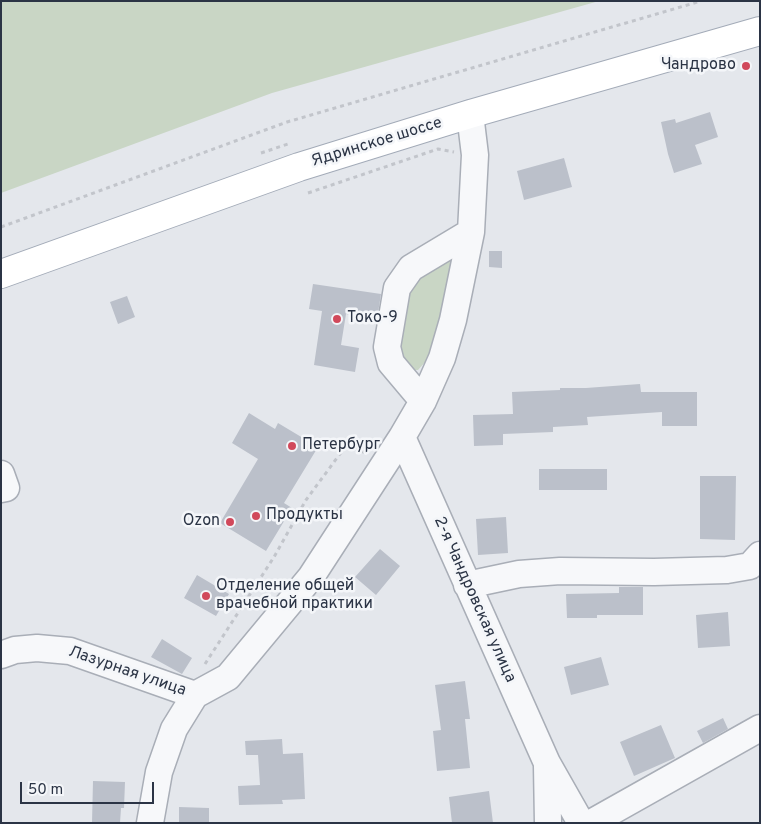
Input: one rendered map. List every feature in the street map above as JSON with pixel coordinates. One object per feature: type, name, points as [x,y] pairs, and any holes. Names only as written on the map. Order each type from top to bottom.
[{"type":"main road","name":"Ядринское шоссе","points":[[1,274],[282,173],[470,114],[760,31]]},
{"type":"street","points":[[150,823],[160,772],[174,729],[195,695],[228,677],[311,577],[385,464],[423,401],[442,358],[453,320],[471,232],[474,155],[470,114]]},
{"type":"street","points":[[423,401],[390,364],[387,347],[397,288],[411,268],[471,232]]},
{"type":"street","name":"2-я Чандровская улица","points":[[402,437],[547,763],[581,823]]},
{"type":"street","points":[[1,474],[6,488],[1,490]]},
{"type":"street","points":[[467,585],[519,574],[560,571],[654,572],[757,568]]},
{"type":"street","name":"Лазурная улица","points":[[1,656],[15,650],[37,648],[70,651],[195,695]]},
{"type":"street","points":[[611,819],[760,728]]},
{"type":"street","name":"2-я Чандровская улица","points":[[547,763],[548,823]]},
{"type":"path","points":[[1,227],[287,122],[701,1]]},
{"type":"path","points":[[261,153],[291,143]]},
{"type":"path","points":[[308,193],[438,149],[474,155]]},
{"type":"path","points":[[195,695],[198,675],[274,557],[306,500],[348,443],[385,464]]},
{"type":"green space","points":[[1,1],[599,1],[272,93],[1,193]]},
{"type":"green space","points":[[448,256],[453,265],[435,351],[418,370],[409,370],[399,349],[410,282]]},
{"type":"building","points":[[710,112],[718,137],[695,145],[702,164],[674,173],[661,122],[675,119],[676,123]]},
{"type":"building","points":[[564,158],[572,187],[524,200],[517,171]]},
{"type":"building","points":[[489,251],[502,251],[502,268],[489,267]]},
{"type":"building","points":[[313,284],[381,294],[377,319],[346,314],[341,345],[359,348],[355,372],[314,365],[322,311],[309,309]]},
{"type":"building","points":[[127,296],[135,317],[118,324],[110,302]]},
{"type":"building","points":[[640,384],[641,392],[697,392],[697,426],[662,426],[662,412],[587,417],[588,425],[553,427],[553,432],[503,434],[503,445],[474,446],[473,415],[513,414],[512,392]]},
{"type":"building","points":[[249,413],[275,429],[278,423],[318,447],[284,503],[292,508],[266,551],[220,523],[258,459],[232,443]]},
{"type":"building","points":[[539,469],[607,469],[607,490],[539,490]]},
{"type":"building","points":[[700,476],[736,476],[735,540],[700,539]]},
{"type":"building","points":[[506,517],[508,553],[478,555],[476,519]]},
{"type":"building","points":[[380,549],[400,566],[376,595],[355,577]]},
{"type":"building","name":"Отделение общей врачебной практики","points":[[197,575],[229,594],[216,616],[184,598]]},
{"type":"building","points":[[619,587],[643,587],[643,615],[597,615],[597,618],[567,618],[566,594],[619,593]]},
{"type":"building","points":[[728,612],[730,646],[698,648],[696,615]]},
{"type":"building","points":[[162,639],[192,658],[182,674],[151,657]]},
{"type":"building","points":[[601,657],[609,685],[571,695],[564,667]]},
{"type":"building","points":[[465,681],[470,719],[465,719],[470,768],[437,771],[433,731],[441,730],[435,685]]},
{"type":"building","points":[[723,718],[728,729],[703,743],[697,731]]},
{"type":"building","points":[[661,725],[675,758],[634,776],[620,742]]},
{"type":"building","points":[[282,739],[283,754],[303,753],[305,799],[282,800],[283,804],[239,805],[238,786],[260,785],[258,755],[246,755],[245,741]]},
{"type":"building","points":[[93,781],[125,782],[124,808],[121,808],[120,823],[92,823]]},
{"type":"building","points":[[489,791],[493,823],[452,823],[449,797]]},
{"type":"building","points":[[179,807],[209,808],[209,823],[179,823]]},
{"type":"place","name":"Чандрово","points":[[746,66]]},
{"type":"place","name":"Токо-9","points":[[337,319]]},
{"type":"place","name":"Петербург","points":[[292,446]]},
{"type":"place","name":"Продукты","points":[[256,516]]},
{"type":"place","name":"Ozon","points":[[230,522]]},
{"type":"place","name":"Отделение общей врачебной практики","points":[[206,596]]}]
